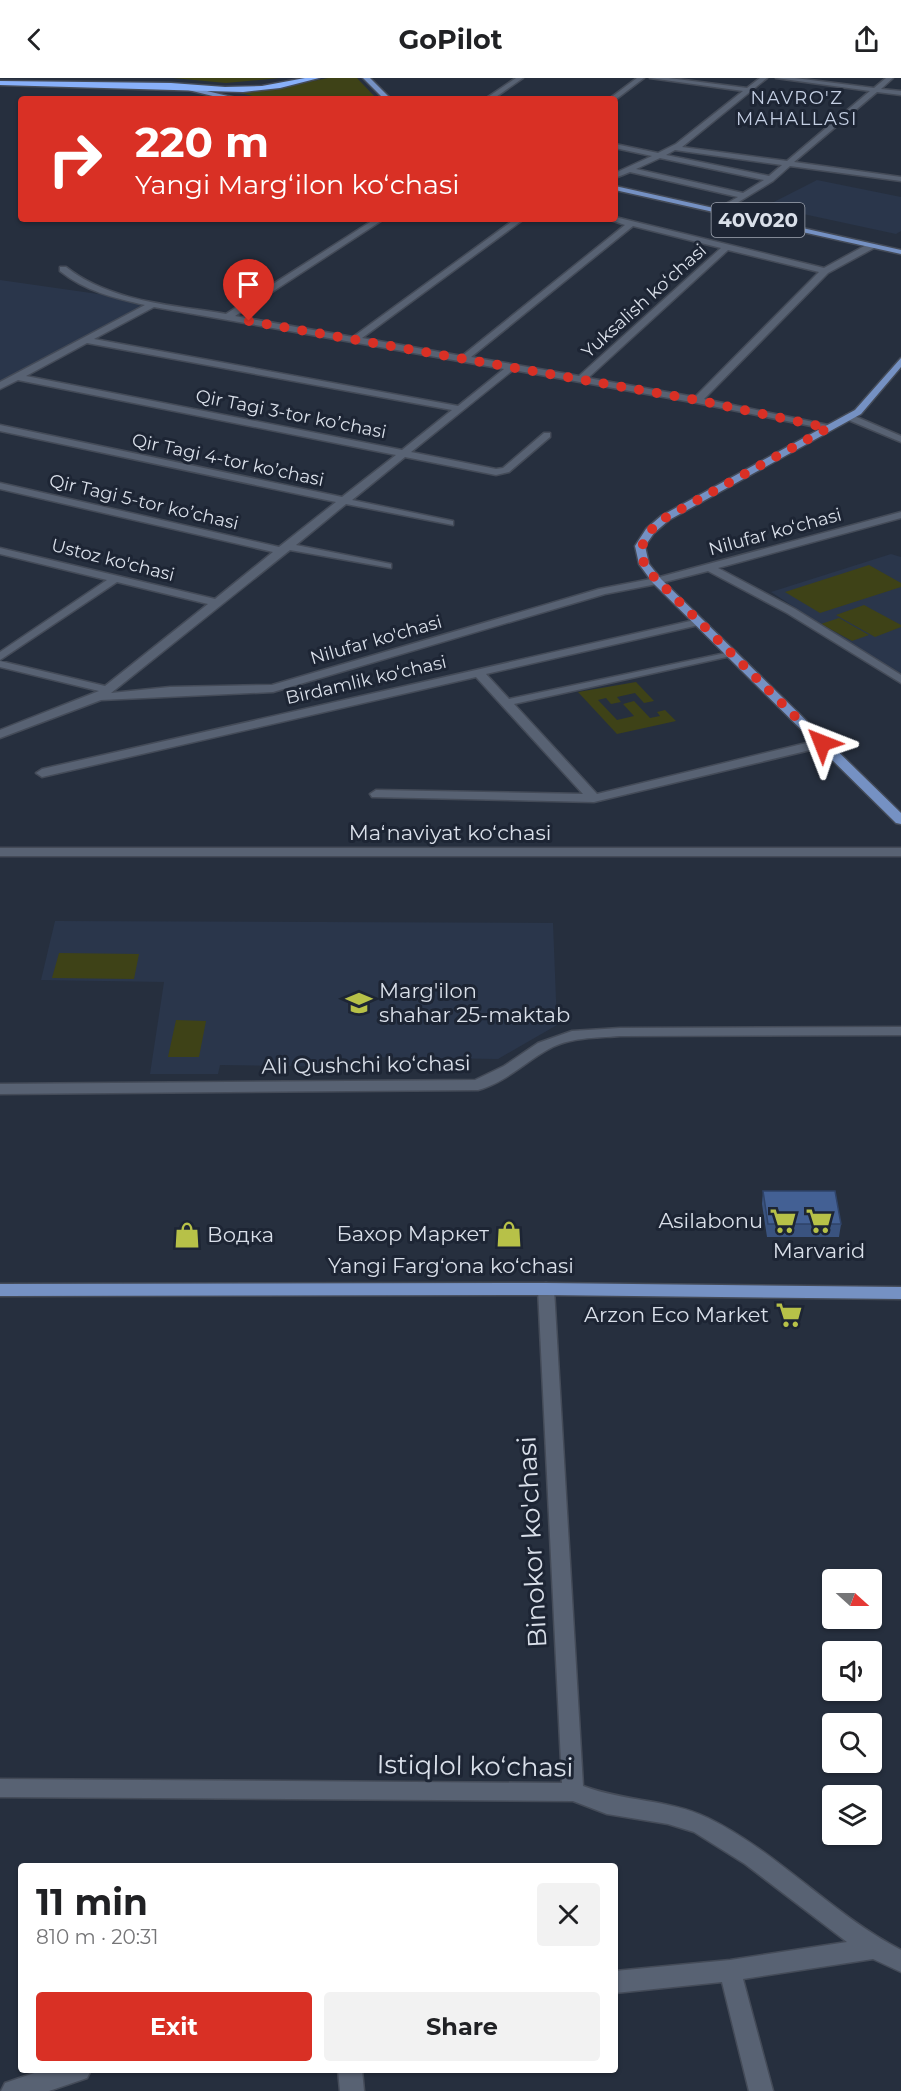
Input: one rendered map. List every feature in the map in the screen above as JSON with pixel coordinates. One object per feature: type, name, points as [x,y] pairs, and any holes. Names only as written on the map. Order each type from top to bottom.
[{"type":"highway","points":[[143,78],[182,87]]},
{"type":"highway","points":[[0,83],[242,89],[272,87],[315,78]]},
{"type":"main road","points":[[366,78],[385,96]]},
{"type":"main road","points":[[182,87],[221,96]]},
{"type":"main road","name":"40V020","points":[[618,183],[901,244]]},
{"type":"main road","name":"40V020","points":[[618,189],[901,252]]},
{"type":"main road","points":[[900,364],[858,412],[656,524],[640,546],[644,564],[657,581],[901,820]]},
{"type":"main road","name":"Yangi Fargʻona koʻchasi","points":[[0,1290],[546,1289],[901,1293]]},
{"type":"street","points":[[493,96],[520,78]]},
{"type":"street","points":[[616,96],[641,78]]},
{"type":"street","points":[[653,78],[748,90]]},
{"type":"street","points":[[618,175],[674,148],[764,78]]},
{"type":"street","points":[[778,78],[901,93]]},
{"type":"street","points":[[728,207],[789,165],[890,78]]},
{"type":"street","points":[[618,147],[770,179]]},
{"type":"street","points":[[674,148],[901,179]]},
{"type":"street","points":[[618,167],[745,196]]},
{"type":"street","points":[[618,220],[825,271]]},
{"type":"street","points":[[228,317],[376,222]]},
{"type":"street","points":[[354,340],[516,222]]},
{"type":"street","points":[[464,358],[632,223]]},
{"type":"street","name":"Yuksalish koʻchasi","points":[[581,380],[728,246]]},
{"type":"street","points":[[697,400],[825,271],[871,246]]},
{"type":"street","points":[[63,269],[74,279],[114,295],[153,304],[697,400],[828,428]]},
{"type":"street","points":[[0,386],[153,304]]},
{"type":"street","points":[[85,340],[460,409]]},
{"type":"street","points":[[0,734],[104,693],[512,367]]},
{"type":"street","name":"Qir Tagi 3-tor koʼchasi","points":[[17,377],[496,472],[506,471],[547,435]]},
{"type":"street","points":[[849,417],[901,439]]},
{"type":"street","name":"Qir Tagi 4-tor koʼchasi","points":[[0,428],[449,523]]},
{"type":"street","name":"Qir Tagi 5-tor koʼchasi","points":[[0,486],[285,548],[387,566]]},
{"type":"street","name":"Nilufar koʻchasi","points":[[657,581],[901,515]]},
{"type":"street","points":[[0,561],[6,552]]},
{"type":"street","name":"Ustoz ko'chasi","points":[[6,552],[218,603]]},
{"type":"street","points":[[709,567],[791,611],[901,680]]},
{"type":"street","points":[[0,657],[115,579]]},
{"type":"street","name":"Nilufar ko'chasi","points":[[104,693],[128,696],[184,690],[245,692],[273,688],[603,591],[657,581]]},
{"type":"street","name":"Birdamlik koʻchasi","points":[[42,773],[699,621]]},
{"type":"street","points":[[505,703],[731,653]]},
{"type":"street","points":[[0,664],[104,693]]},
{"type":"street","points":[[478,672],[594,798]]},
{"type":"street","points":[[376,794],[594,798],[822,743]]},
{"type":"street","name":"Maʻnaviyat koʻchasi","points":[[0,852],[901,852]]},
{"type":"street","name":"Ali Qushchi koʻchasi","points":[[0,1089],[478,1085],[509,1069],[543,1046],[572,1035],[621,1032],[901,1031]]},
{"type":"street","name":"Binokor ko'chasi","points":[[546,1289],[573,1792]]},
{"type":"street","name":"Istiqlol koʻchasi","points":[[0,1788],[573,1792],[611,1806],[673,1815],[701,1825],[738,1848],[872,1949],[901,1962]]},
{"type":"street","points":[[618,1982],[730,1971],[872,1949]]},
{"type":"street","points":[[730,1971],[761,2091]]},
{"type":"street","points":[[13,2091],[70,2073]]},
{"type":"street","points":[[350,2073],[352,2091]]},
{"type":"shaded area","points":[[817,180],[901,197],[901,231],[896,234],[766,206]]},
{"type":"shaded area","points":[[0,280],[105,295],[149,305],[0,385]]},
{"type":"shaded area","points":[[891,554],[901,557],[901,676],[771,592]]},
{"type":"shaded area","name":"Marg'ilon shahar 25-maktab","points":[[55,921],[553,923],[557,1025],[498,1059],[369,1057],[368,1067],[220,1065],[218,1074],[150,1074],[164,982],[41,980]]},
{"type":"green space","points":[[173,78],[280,78],[226,83]]},
{"type":"green space","points":[[328,78],[357,78],[374,96],[253,96],[236,92],[269,90]]},
{"type":"green space","points":[[869,565],[901,583],[901,587],[820,613],[785,592]]},
{"type":"green space","points":[[864,605],[901,627],[875,637],[836,615]]},
{"type":"green space","points":[[839,618],[869,635],[852,641],[821,624]]},
{"type":"green space","points":[[636,682],[654,701],[644,703],[635,693],[617,697],[621,702],[611,704],[606,698],[598,700],[617,720],[634,716],[623,704],[634,701],[650,718],[660,716],[657,712],[665,710],[676,721],[617,734],[578,692]]},
{"type":"green space","points":[[59,953],[139,954],[134,979],[52,978]]},
{"type":"green space","points":[[176,1020],[206,1021],[199,1057],[168,1057]]},
{"type":"building","points":[[763,1191],[835,1191],[841,1224],[768,1224]]},
{"type":"place","name":"Marg'ilon shahar 25-maktab","points":[[359,1003]]},
{"type":"place","name":"Asilabonu","points":[[783,1221]]},
{"type":"place","name":"Marvarid","points":[[819,1221]]},
{"type":"place","name":"Бахор Маркет","points":[[509,1234]]},
{"type":"place","name":"Водка","points":[[187,1235]]},
{"type":"place","name":"Arzon Eco Market","points":[[789,1315]]},
{"type":"district","name":"NAVRO'Z MAHALLASI","points":[[797,108]]},
{"type":"route","points":[[249,321],[697,400],[828,428],[665,518],[656,524],[640,546],[640,555],[644,564],[657,581],[822,743]]}]
